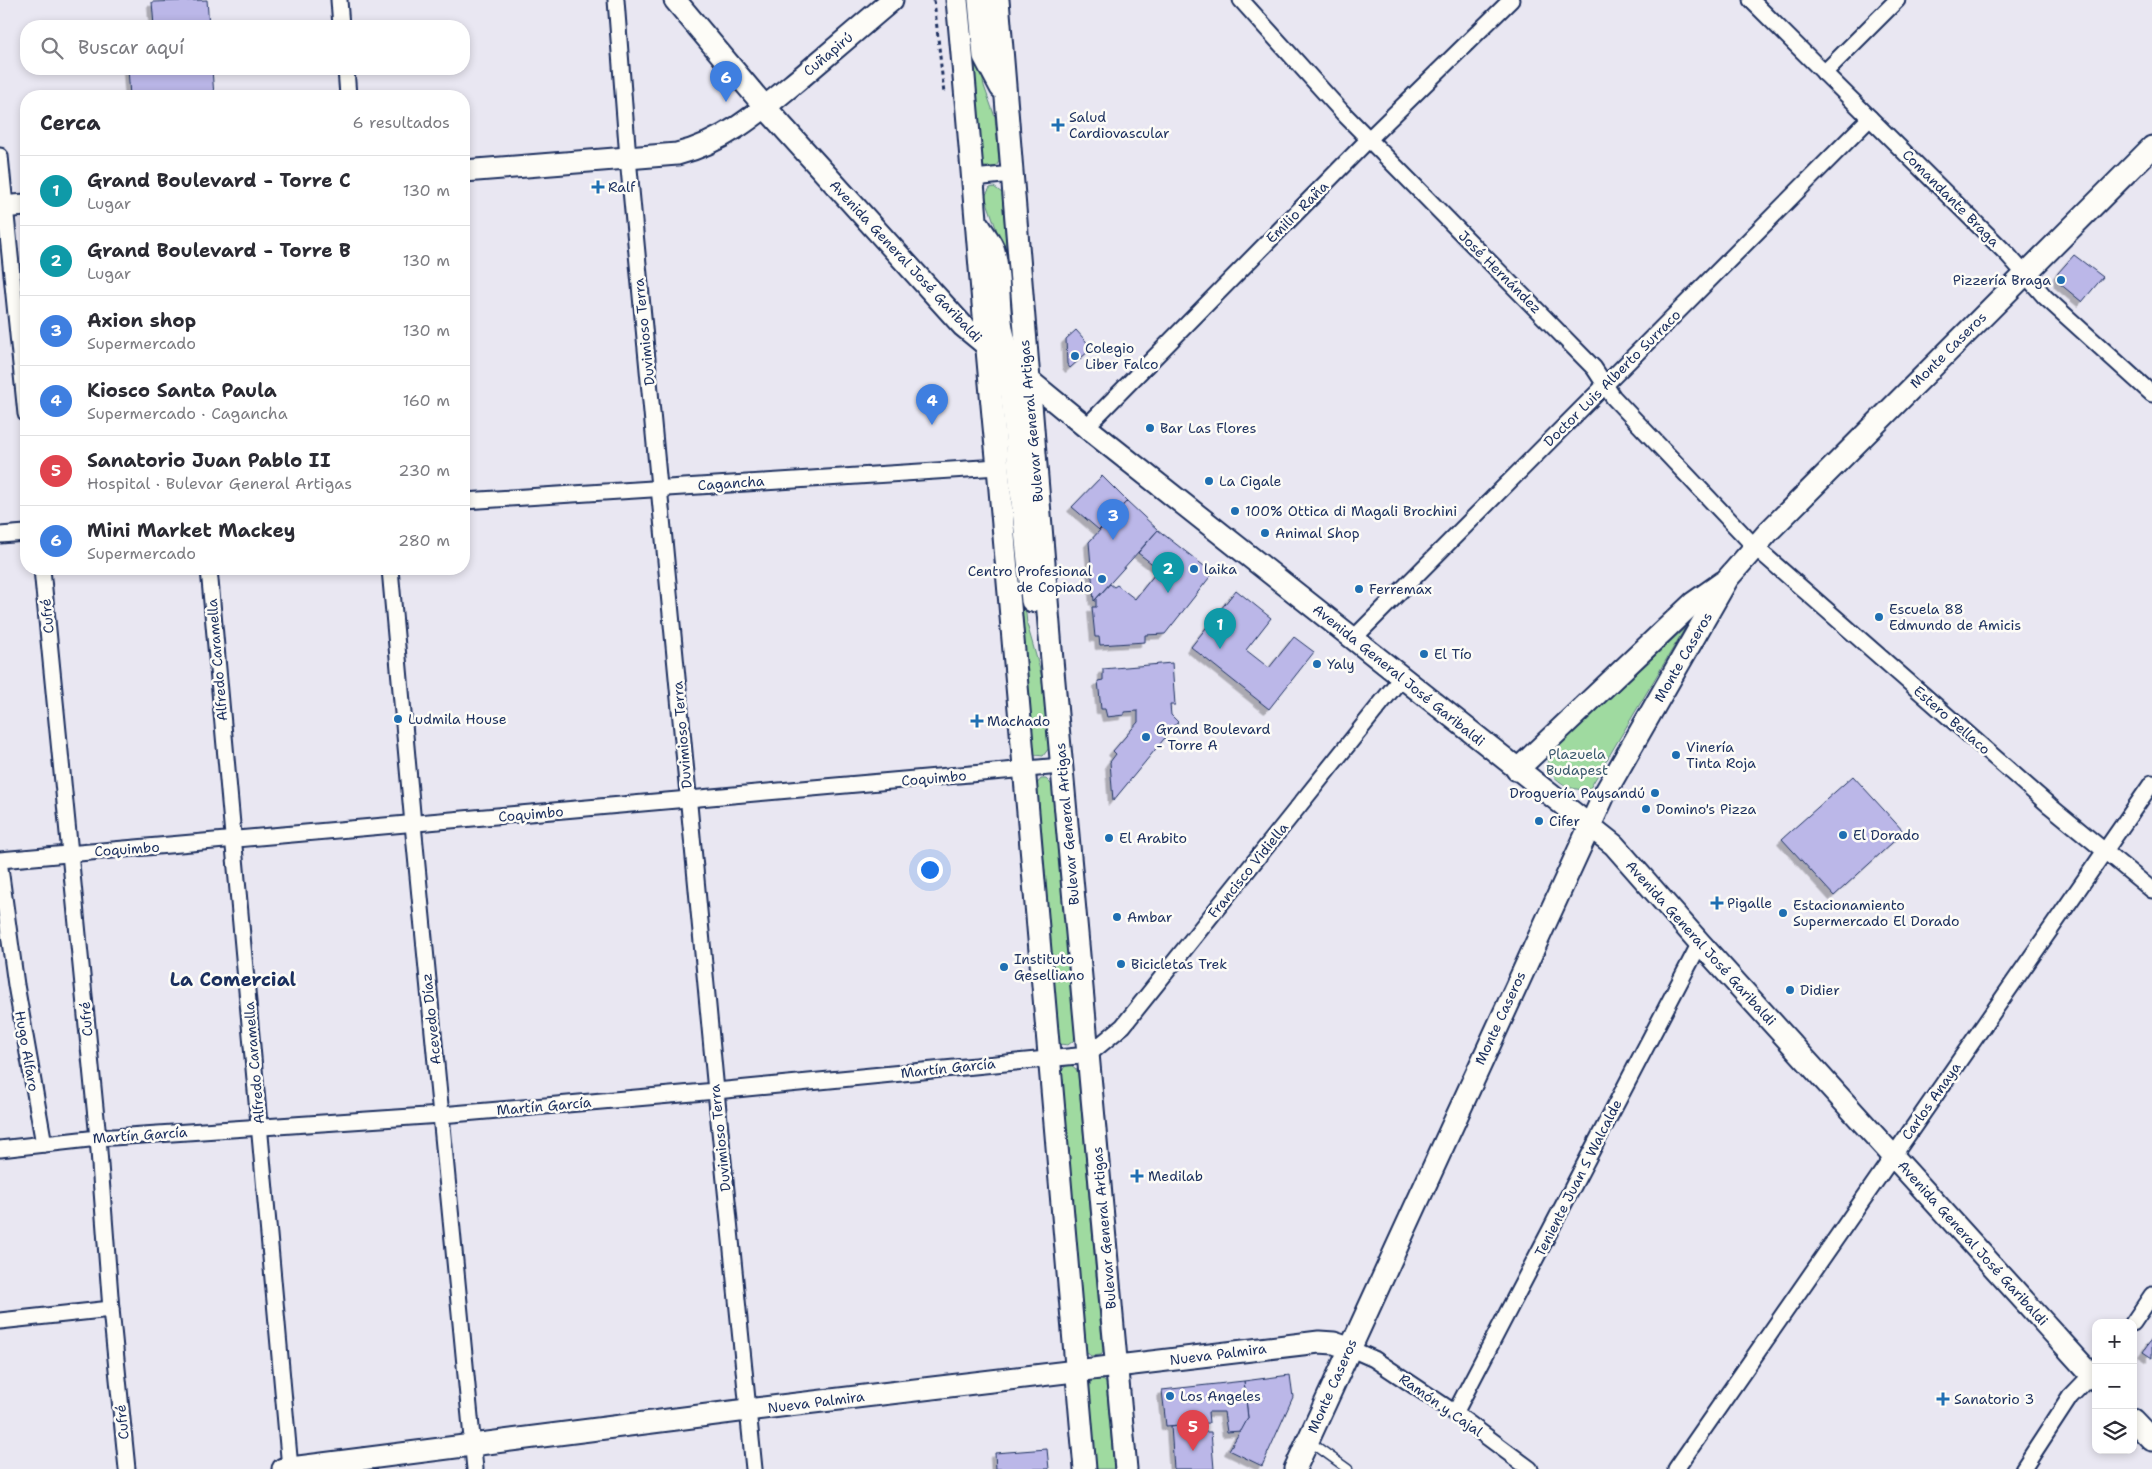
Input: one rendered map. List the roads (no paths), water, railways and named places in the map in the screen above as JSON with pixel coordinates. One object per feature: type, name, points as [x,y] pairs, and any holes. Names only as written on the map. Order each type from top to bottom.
[{"type":"street","points":[[339,0],[341,20]]},
{"type":"street","name":"Duvimioso Terra","points":[[616,0],[628,158],[688,800],[754,1469]]},
{"type":"street","name":"Avenida General José Garibaldi","points":[[675,0],[765,107],[963,326],[1028,381],[1614,845],[1700,943],[2092,1373]]},
{"type":"street","name":"Cuñapirú","points":[[470,171],[678,154],[700,148],[726,136],[765,107],[892,0]]},
{"type":"street","points":[[957,0],[974,178],[985,345],[998,466],[1085,1469]]},
{"type":"street","points":[[979,0],[984,56],[1006,97]]},
{"type":"street","name":"Bulevar General Artigas","points":[[998,0],[1061,766],[1126,1469]]},
{"type":"street","name":"José Hernández","points":[[1240,0],[1369,139],[1594,368],[1613,397],[1755,546]]},
{"type":"street","name":"Emilio Raña","points":[[1086,427],[1369,139],[1511,0]]},
{"type":"street","name":"Comandante Braga","points":[[1751,0],[2008,255],[2045,297],[2152,394]]},
{"type":"street","points":[[1824,73],[1897,0]]},
{"type":"street","points":[[346,75],[348,90]]},
{"type":"street","name":"Doctor Luis Alberto Surraco","points":[[1354,638],[1870,118]]},
{"type":"street","name":"Monte Caseros","points":[[1295,1469],[1605,793],[1728,578],[1755,546],[2024,273],[2152,147]]},
{"type":"street","points":[[0,156],[11,206],[20,331]]},
{"type":"street","points":[[974,178],[1012,174]]},
{"type":"street","points":[[977,223],[994,250],[1004,340],[1011,357],[1028,381]]},
{"type":"street","points":[[985,345],[1004,371],[1011,389],[1033,611],[1051,649]]},
{"type":"street","name":"Cagancha","points":[[470,501],[998,466]]},
{"type":"street","points":[[0,535],[20,533]]},
{"type":"street","name":"Estero Bellaco","points":[[1755,546],[2050,806],[2106,850],[2152,890]]},
{"type":"street","name":"Cufré","points":[[43,575],[98,1138],[110,1309],[127,1469]]},
{"type":"street","name":"Alfredo Caramella","points":[[210,575],[260,1127],[286,1469]]},
{"type":"street","name":"Acevedo Díaz","points":[[391,575],[412,824],[476,1469]]},
{"type":"street","name":"Monte Caseros","points":[[1517,770],[1692,603],[1728,578]]},
{"type":"street","name":"Francisco Vidiella","points":[[1088,1055],[1123,1026],[1402,677]]},
{"type":"street","name":"Coquimbo","points":[[0,860],[233,841],[1061,766]]},
{"type":"street","name":"Carlos Anaya","points":[[1676,1469],[2152,783]]},
{"type":"street","name":"Hugo Alfaro","points":[[0,868],[16,985],[44,1144]]},
{"type":"street","name":"Teniente Juan S Walcalde","points":[[1456,1413],[1700,943]]},
{"type":"street","name":"Martín García","points":[[0,1149],[98,1138],[441,1114],[716,1091],[1088,1055]]},
{"type":"street","points":[[2136,1319],[2152,1295]]},
{"type":"street","points":[[0,1321],[110,1309]]},
{"type":"street","name":"Nueva Palmira","points":[[286,1469],[747,1410],[1319,1342],[1334,1343],[1349,1348]]},
{"type":"street","name":"Ramón y Cajal","points":[[1349,1348],[1374,1360],[1456,1413],[1530,1469]]},
{"type":"street","points":[[2022,1469],[2070,1397],[2092,1377]]},
{"type":"street","points":[[2137,1424],[2152,1440]]},
{"type":"lane","points":[[1308,1440],[1348,1469]]},
{"type":"place","name":"Mini Market Mackey","points":[[726,102]]},
{"type":"place","name":"Salud Cardiovascular","points":[[1058,125]]},
{"type":"place","name":"Ralf","points":[[598,187]]},
{"type":"place","name":"Pizzería Braga","points":[[2061,280]]},
{"type":"place","name":"Colegio Liber Falco","points":[[1075,356]]},
{"type":"place","name":"Kiosco Santa Paula","points":[[932,425]]},
{"type":"place","name":"Bar Las Flores","points":[[1150,428]]},
{"type":"place","name":"La Cigale","points":[[1209,481]]},
{"type":"place","name":"100% Ottica di Magali Brochini","points":[[1235,511]]},
{"type":"place","name":"Animal Shop","points":[[1265,533]]},
{"type":"place","name":"Axion shop","points":[[1113,540]]},
{"type":"place","name":"laika","points":[[1194,569]]},
{"type":"place","name":"Centro Profesional de Copiado","points":[[1102,579]]},
{"type":"place","name":"Ferremax","points":[[1359,589]]},
{"type":"place","name":"Grand Boulevard - Torre B","points":[[1168,593]]},
{"type":"place","name":"Escuela 88 Edmundo de Amicis","points":[[1879,617]]},
{"type":"place","name":"Grand Boulevard - Torre C","points":[[1220,649]]},
{"type":"place","name":"El Tío","points":[[1424,654]]},
{"type":"place","name":"Yaly","points":[[1317,664]]},
{"type":"place","name":"Ludmila House","points":[[398,719]]},
{"type":"place","name":"Machado","points":[[977,721]]},
{"type":"place","name":"Grand Boulevard - Torre A","points":[[1146,737]]},
{"type":"place","name":"Vinería Tinta Roja","points":[[1676,755]]},
{"type":"place","name":"Droguería Paysandú","points":[[1655,793]]},
{"type":"place","name":"Domino's Pizza","points":[[1646,809]]},
{"type":"place","name":"Cifer","points":[[1539,821]]},
{"type":"place","name":"El Dorado","points":[[1843,835]]},
{"type":"place","name":"El Arabito","points":[[1109,838]]},
{"type":"place","name":"Pigalle","points":[[1717,903]]},
{"type":"place","name":"Estacionamiento Supermercado El Dorado","points":[[1783,913]]},
{"type":"place","name":"Ambar","points":[[1117,917]]},
{"type":"place","name":"Bicicletas Trek","points":[[1121,964]]},
{"type":"place","name":"Instituto Geselliano","points":[[1004,967]]},
{"type":"place","name":"Didier","points":[[1790,990]]},
{"type":"place","name":"Medilab","points":[[1137,1176]]},
{"type":"place","name":"Los Angeles","points":[[1170,1396]]},
{"type":"place","name":"Sanatorio 3","points":[[1943,1399]]},
{"type":"place","name":"Sanatorio Juan Pablo II","points":[[1193,1451]]},
{"type":"district","name":"La Comercial","points":[[233,979]]},
{"type":"park label","name":"Plazuela Budapest","points":[[1577,762]]}]
